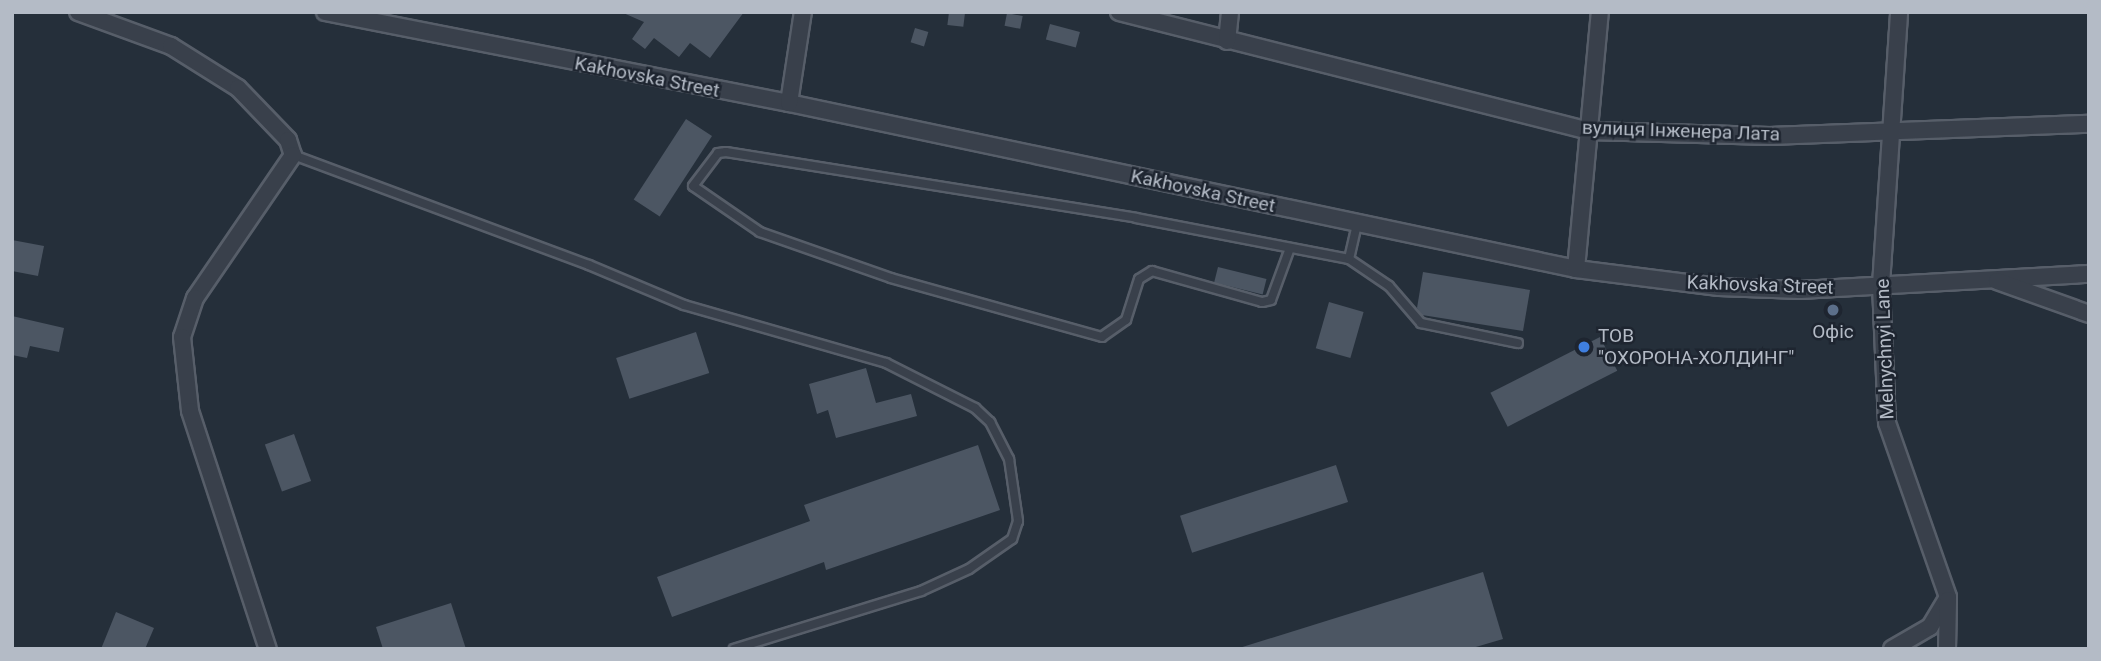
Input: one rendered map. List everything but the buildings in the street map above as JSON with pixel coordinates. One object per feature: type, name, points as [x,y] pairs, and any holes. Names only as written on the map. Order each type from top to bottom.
[{"type":"street","points":[[78,12],[171,46],[238,88],[288,140],[293,155],[195,298],[182,337],[190,411],[268,649]]},
{"type":"street","name":"Kakhovska Street","points":[[325,12],[789,103],[1576,269],[1718,287],[1800,290],[2089,274]]},
{"type":"street","points":[[789,103],[803,12]]},
{"type":"street","name":"вулиця Інженера Лата","points":[[1119,12],[1159,16],[1227,41],[1287,52],[1589,131],[1734,136],[2089,124]]},
{"type":"street","points":[[1227,41],[1230,12]]},
{"type":"street","points":[[1576,269],[1600,12]]},
{"type":"street","name":"Melnychnyi Lane","points":[[1899,12],[1881,285],[1886,423],[1948,597]]},
{"type":"street","points":[[1988,278],[2089,314]]},
{"type":"street","points":[[1892,649],[1930,627],[1948,597]]},
{"type":"street","points":[[1947,649],[1948,597]]},
{"type":"lane","points":[[1290,248],[1271,300],[1262,302],[1152,271],[1139,279],[1126,320],[1102,337],[891,278],[760,232],[693,186],[718,153],[726,152],[1136,218],[1349,259],[1389,286],[1421,323],[1518,343]]},
{"type":"lane","points":[[293,155],[589,265],[684,305],[886,363],[975,408],[990,422],[1009,459],[1018,522],[1006,544],[970,569],[921,591],[734,649]]},
{"type":"lane","points":[[1349,259],[1357,223]]},
{"type":"place","name":"Офіс","points":[[1833,310]]},
{"type":"place","name":"ТОВ \"ОХОРОНА-ХОЛДИНГ\"","points":[[1584,347]]}]
